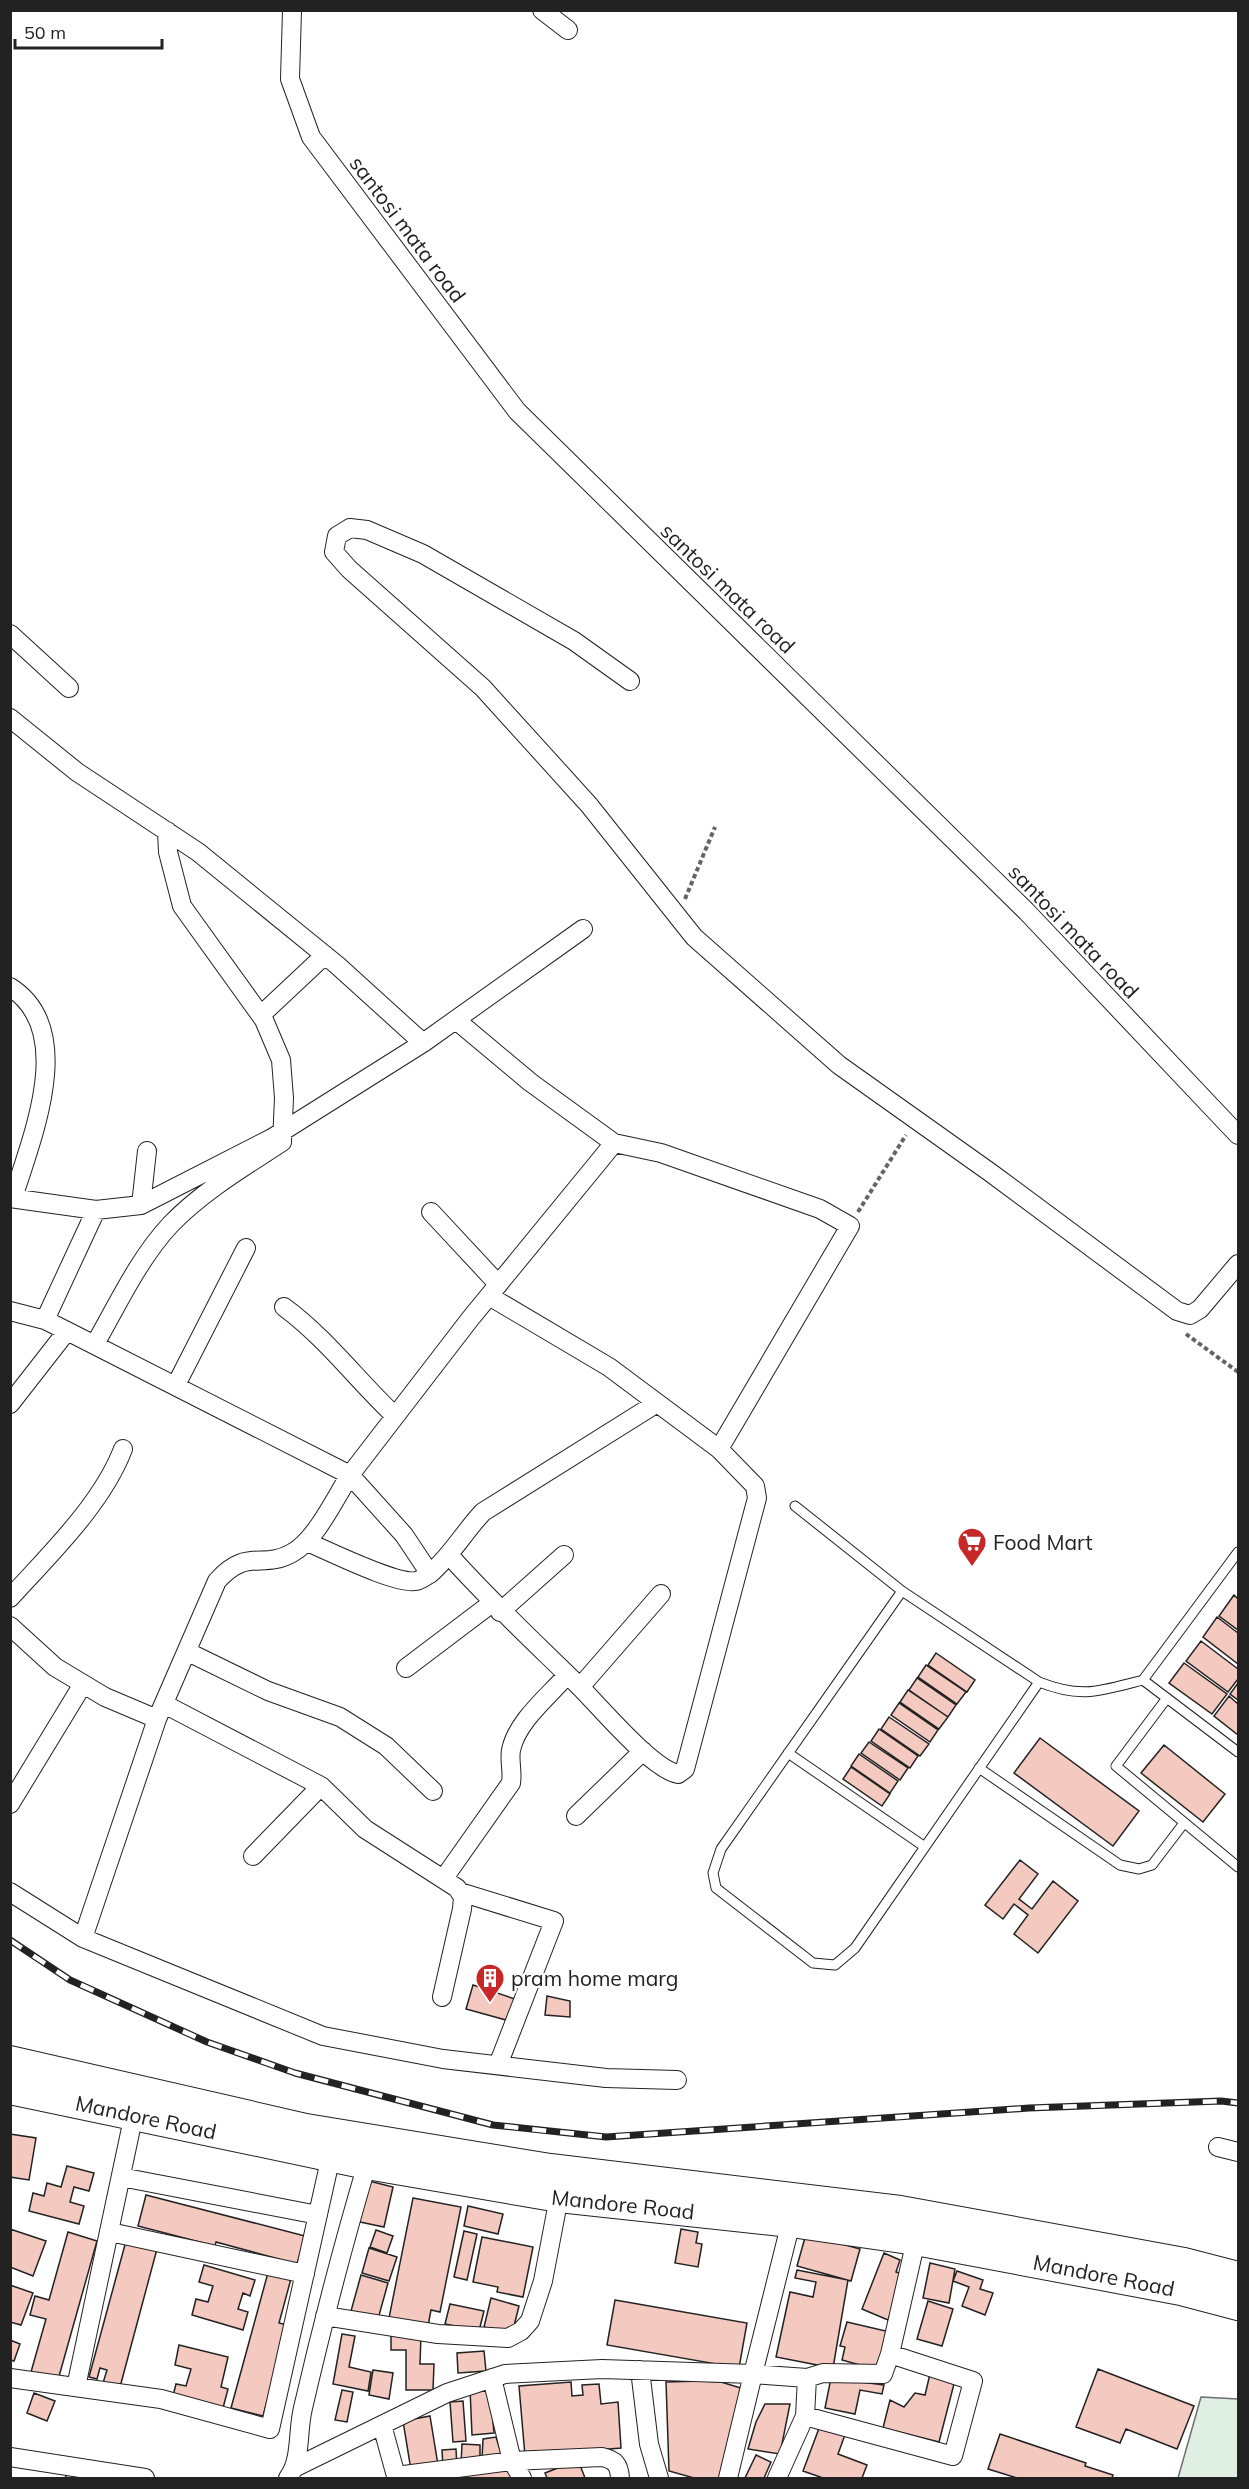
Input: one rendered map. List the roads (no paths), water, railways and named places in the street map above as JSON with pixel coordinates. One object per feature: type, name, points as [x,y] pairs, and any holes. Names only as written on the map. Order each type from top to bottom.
[{"type":"highway","name":"Mandore Road","points":[[10,2061],[306,2129],[550,2169],[900,2211],[1184,2263],[1239,2277]]},
{"type":"highway","name":"Mandore Road","points":[[10,2089],[367,2164],[559,2198],[790,2222],[916,2240],[1181,2290],[1239,2305]]},
{"type":"street","name":"santosi mata road","points":[[292,10],[290,79],[311,137],[517,411],[1027,912],[1239,1136]]},
{"type":"street","points":[[542,10],[568,30]]},
{"type":"street","points":[[630,681],[574,640],[423,554],[367,530],[350,528],[337,536],[334,552],[349,569],[483,688],[589,806],[694,937],[839,1065],[1177,1311],[1190,1315],[1200,1309],[1239,1264]]},
{"type":"street","points":[[10,634],[69,688]]},
{"type":"street","points":[[10,718],[77,772],[198,852],[325,955],[423,1043]]},
{"type":"street","points":[[95,1344],[143,1260],[171,1224],[214,1188],[282,1142],[284,1098],[281,1060],[261,1015],[182,906],[168,852],[167,831]]},
{"type":"street","points":[[10,987],[23,995],[37,1012],[44,1046],[44,1099],[12,1198],[96,1210],[141,1205],[281,1131],[423,1043],[583,928]]},
{"type":"street","points":[[261,1015],[325,955]]},
{"type":"street","points":[[456,1020],[530,1082],[614,1143],[662,1153],[820,1209],[850,1226],[719,1449]]},
{"type":"street","points":[[84,1938],[161,1712],[217,1581],[229,1568],[246,1561],[279,1558],[307,1542],[350,1475],[395,1416],[614,1143]]},
{"type":"street","points":[[141,1205],[147,1151]]},
{"type":"street","points":[[45,1320],[96,1210]]},
{"type":"street","points":[[431,1212],[494,1290],[609,1367],[719,1449],[755,1486],[757,1498],[684,1769],[678,1774],[669,1773],[643,1751],[496,1607],[448,1556]]},
{"type":"street","points":[[176,1385],[246,1248]]},
{"type":"street","points":[[284,1307],[322,1338],[395,1416]]},
{"type":"street","points":[[10,1311],[45,1320],[95,1344],[350,1475],[404,1535],[430,1574]]},
{"type":"street","points":[[10,1404],[67,1331]]},
{"type":"street","points":[[307,1542],[390,1576],[416,1581],[430,1574],[448,1556],[465,1530],[483,1512],[657,1403]]},
{"type":"street","points":[[10,1598],[69,1532],[115,1472],[123,1449]]},
{"type":"street","points":[[406,1668],[496,1607],[564,1555]]},
{"type":"street","points":[[444,1878],[510,1782],[513,1771],[510,1753],[520,1729],[574,1681],[661,1594]]},
{"type":"street","points":[[10,1626],[55,1667],[83,1684],[161,1712],[321,1786],[365,1829],[386,1845],[444,1878],[463,1897],[442,1997]]},
{"type":"street","points":[[188,1652],[268,1691],[340,1717],[386,1746],[433,1791]]},
{"type":"street","points":[[10,1804],[83,1684]]},
{"type":"street","points":[[576,1816],[643,1751]]},
{"type":"street","points":[[253,1856],[321,1786]]},
{"type":"street","points":[[10,1892],[84,1938],[323,2036],[443,2059],[606,2078],[677,2079]]},
{"type":"street","points":[[459,1892],[554,1921],[498,2065]]},
{"type":"street","points":[[76,2387],[134,2114]]},
{"type":"street","points":[[1218,2147],[1239,2152]]},
{"type":"street","points":[[10,2378],[161,2399],[270,2429],[331,2156]]},
{"type":"street","points":[[292,2473],[300,2421],[325,2316],[367,2164]]},
{"type":"street","points":[[121,2177],[318,2215]]},
{"type":"street","points":[[325,2316],[438,2334],[507,2338],[521,2331],[530,2321],[543,2281],[559,2198]]},
{"type":"street","points":[[728,2478],[790,2222]]},
{"type":"street","points":[[110,2232],[305,2274]]},
{"type":"street","points":[[292,2473],[447,2393],[504,2374],[602,2368],[807,2378],[823,2373],[883,2374],[890,2354],[916,2240]]},
{"type":"street","points":[[805,2416],[953,2456],[973,2381],[890,2354]]},
{"type":"street","points":[[640,2370],[649,2444],[659,2478]]},
{"type":"street","points":[[492,2378],[512,2460],[522,2478]]},
{"type":"street","points":[[777,2478],[805,2416],[807,2378]]},
{"type":"street","points":[[382,2425],[396,2476],[512,2460],[602,2457],[613,2460],[620,2467],[620,2478]]},
{"type":"street","points":[[10,2457],[33,2458],[145,2478]]},
{"type":"lane","points":[[795,1506],[902,1591],[1039,1682],[1059,1690],[1086,1694],[1143,1680],[1239,1552]]},
{"type":"lane","points":[[902,1591],[721,1849],[713,1873],[716,1888],[813,1962],[835,1965],[855,1948],[1039,1682]]},
{"type":"lane","points":[[1143,1680],[1239,1752]]},
{"type":"lane","points":[[1167,1698],[1116,1766],[1239,1867]]},
{"type":"lane","points":[[788,1753],[925,1846]]},
{"type":"lane","points":[[980,1768],[1120,1865],[1139,1869],[1152,1865],[1184,1823]]},
{"type":"railway","points":[[10,1940],[70,1980],[207,2042],[295,2073],[493,2125],[606,2137],[1029,2108],[1221,2101],[1238,2103]]},
{"type":"place","name":"Food Mart","points":[[972,1568]]},
{"type":"place","name":"pram home marg","points":[[490,2004]]}]
